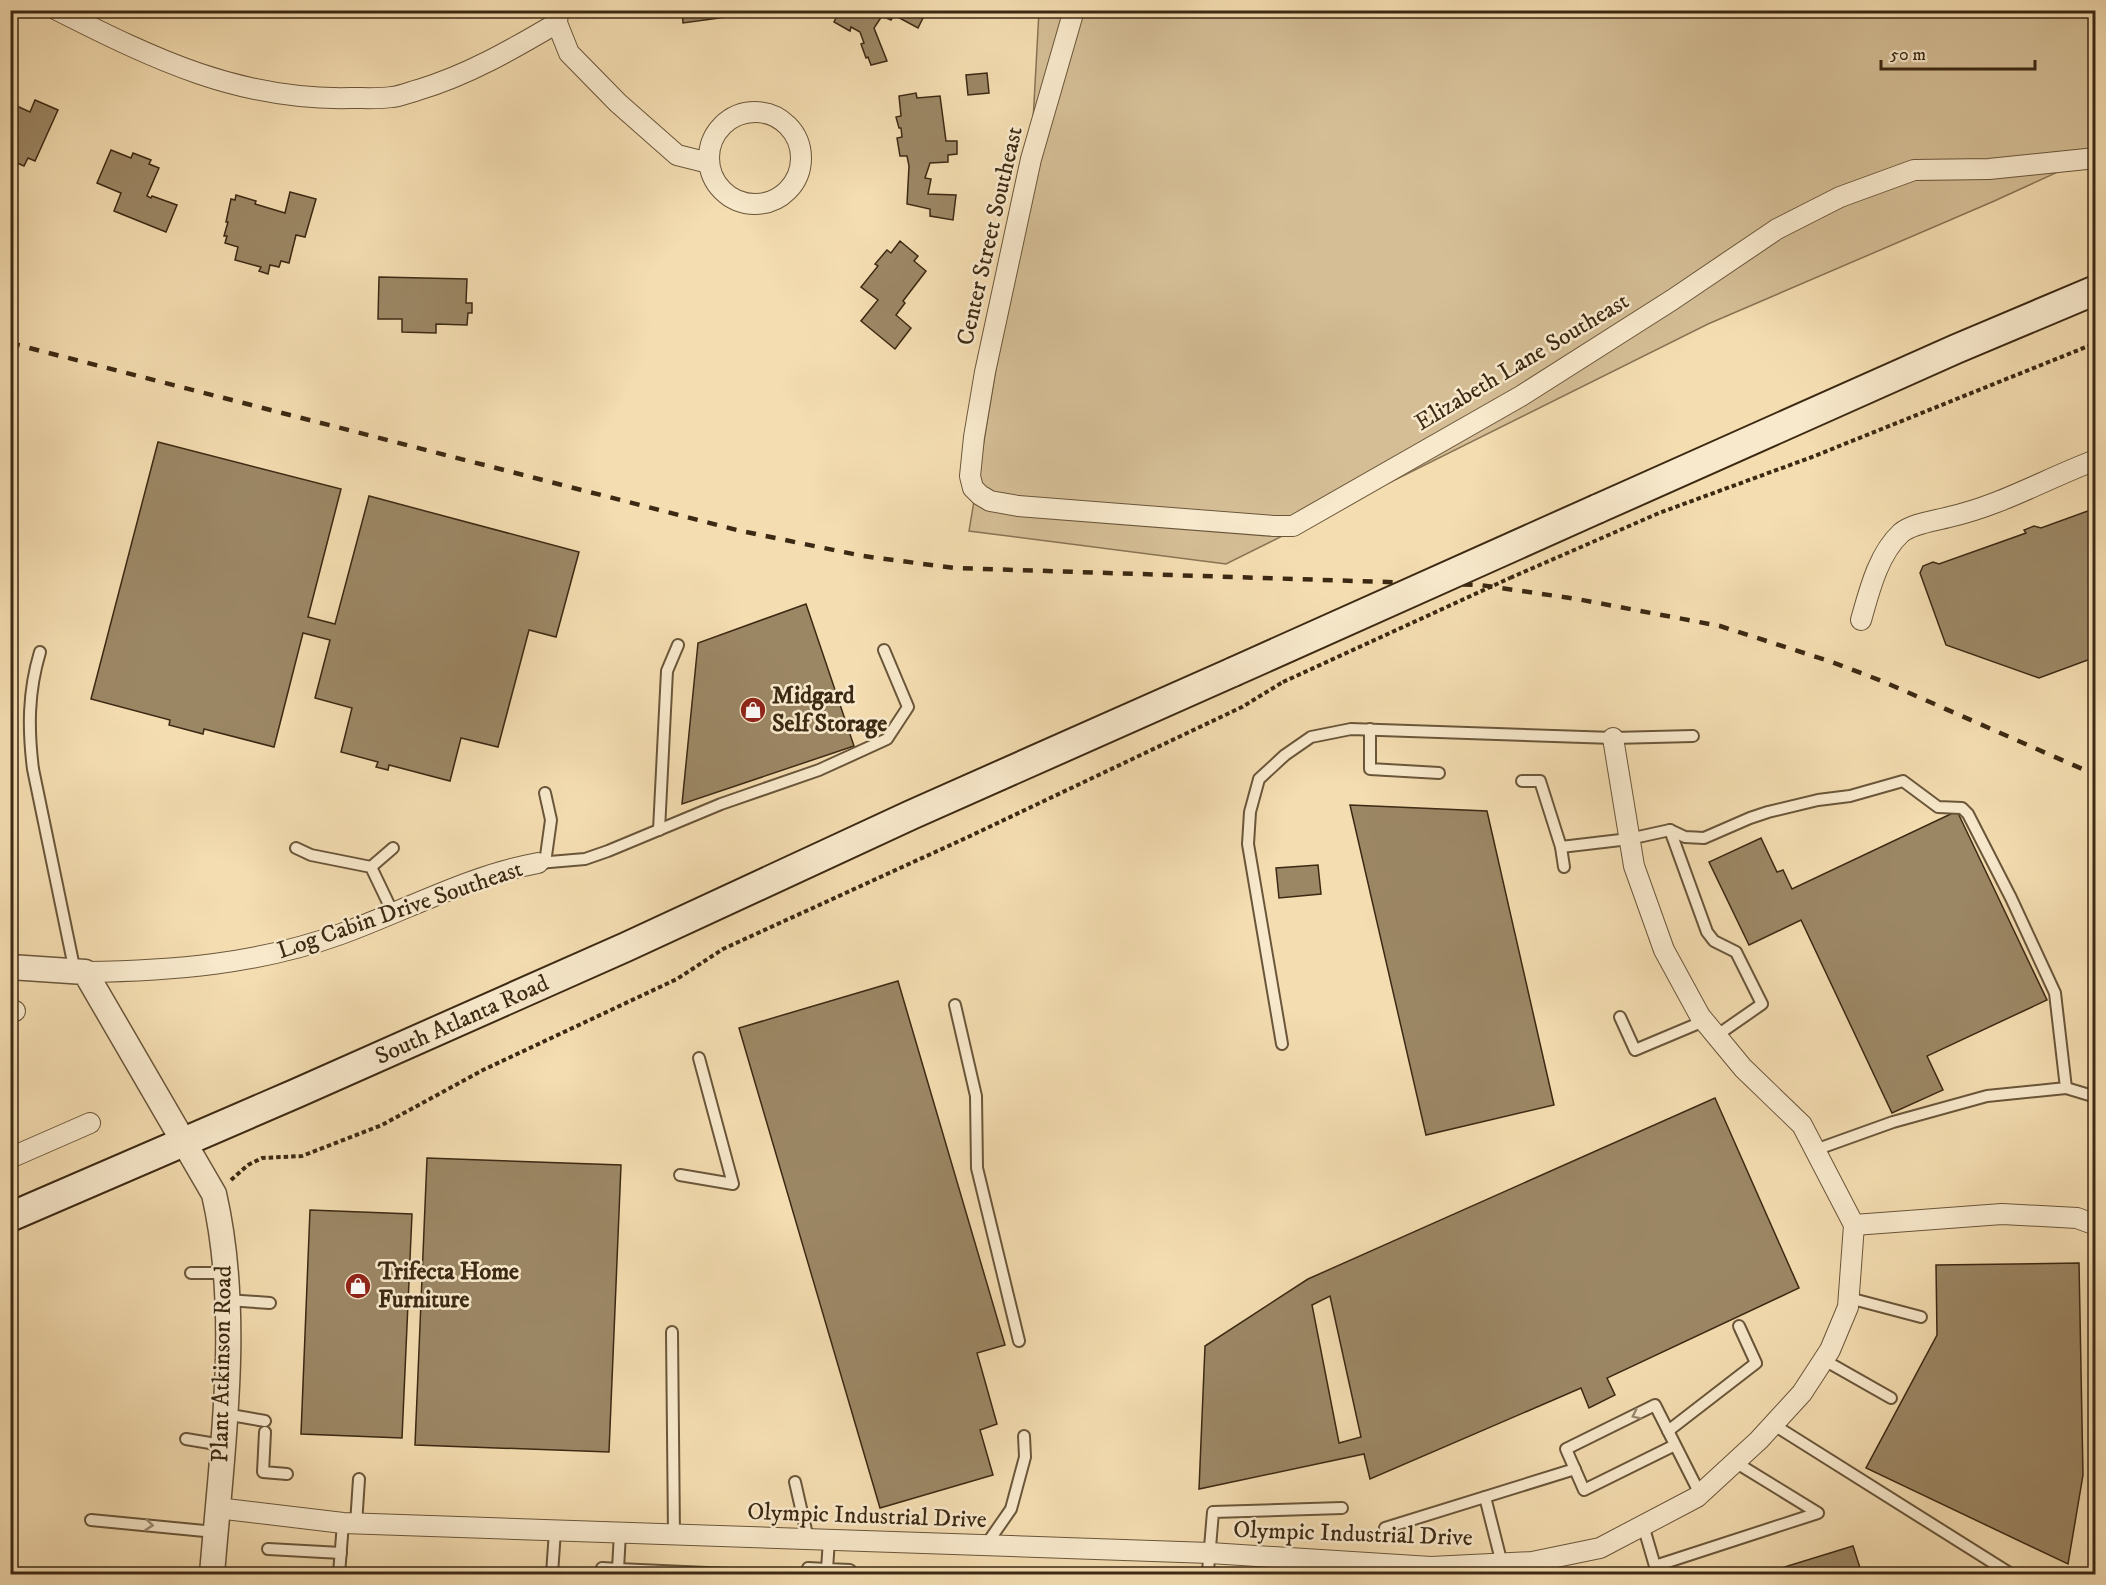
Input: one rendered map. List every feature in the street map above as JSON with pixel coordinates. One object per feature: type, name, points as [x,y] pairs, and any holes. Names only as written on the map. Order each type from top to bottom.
[{"type":"main road","name":"South Atlanta Road","points":[[10,1217],[615,951],[910,815],[1956,349],[2096,290]]},
{"type":"street","points":[[57,10],[146,53],[196,74],[228,84],[297,97],[333,99],[392,97],[436,84],[501,56],[558,17],[569,53],[630,115],[677,155],[709,163]]},
{"type":"street","name":"Center Street Southeast","points":[[970,476],[985,372],[1031,159],[1074,10]]},
{"type":"street","points":[[761,112],[780,119],[793,131],[798,141],[801,158],[796,180],[783,195],[774,200],[756,204],[736,201],[725,193],[711,173],[709,163],[710,147],[721,127],[742,114],[761,112]]},
{"type":"street","name":"Elizabeth Lane Southeast","points":[[970,476],[974,488],[980,495],[990,501],[1018,506],[1293,526],[1521,396],[1778,229],[1840,197],[1914,170],[1989,169],[2096,158]]},
{"type":"street","points":[[1861,620],[1870,590],[1886,553],[1902,532],[1924,523],[1961,515],[1989,505],[2096,460]]},
{"type":"street","points":[[1613,738],[1634,866],[1664,951],[1710,1028],[1743,1068],[1802,1125],[1854,1225],[2002,1214],[2076,1218],[2096,1225]]},
{"type":"street","name":"Log Cabin Drive Southeast","points":[[10,967],[80,972],[175,969],[232,962],[290,951],[342,934],[475,879],[508,869],[541,863]]},
{"type":"street","name":"Plant Atkinson Road","points":[[80,972],[214,1194],[222,1228],[227,1273],[225,1414],[212,1575]]},
{"type":"street","points":[[10,1158],[90,1123]]},
{"type":"street","name":"Olympic Industrial Drive","points":[[218,1508],[349,1524],[986,1545],[1209,1562],[1404,1570],[1431,1567],[1476,1570],[1502,1564],[1532,1562],[1600,1548],[1700,1494],[1774,1425],[1802,1393],[1824,1360],[1848,1307],[1854,1225]]},
{"type":"lane","points":[[659,830],[667,671],[678,645]]},
{"type":"lane","points":[[545,794],[551,820],[541,863],[585,859],[721,804],[819,770],[887,739],[908,707],[884,650]]},
{"type":"lane","points":[[39,652],[33,676],[29,735],[33,769],[80,972]]},
{"type":"lane","points":[[1282,1044],[1248,844],[1250,812],[1259,779],[1285,755],[1311,737],[1351,729],[1613,738],[1693,736]]},
{"type":"lane","points":[[1370,729],[1370,769],[1439,773]]},
{"type":"lane","points":[[1522,781],[1540,781],[1561,847],[1564,867]]},
{"type":"lane","points":[[1561,847],[1629,839],[1670,830],[1685,837],[1704,838],[1768,812],[1818,800],[1850,796],[1903,781],[1938,807],[1962,808],[1968,814],[2011,898],[2055,993],[2066,1088]]},
{"type":"lane","points":[[1620,1017],[1635,1050],[1710,1028],[1762,1004],[1736,952],[1714,941],[1707,932],[1670,830]]},
{"type":"lane","points":[[296,848],[311,855],[371,867]]},
{"type":"lane","points":[[371,867],[393,848]]},
{"type":"lane","points":[[371,867],[393,913]]},
{"type":"lane","points":[[955,1005],[976,1096],[977,1168],[1019,1341]]},
{"type":"lane","points":[[680,1175],[733,1184],[699,1058]]},
{"type":"lane","points":[[1815,1150],[1893,1122],[1987,1096],[2066,1088],[2096,1097]]},
{"type":"lane","points":[[191,1273],[227,1273]]},
{"type":"lane","points":[[1849,1298],[1921,1317]]},
{"type":"lane","points":[[227,1300],[270,1303]]},
{"type":"lane","points":[[1668,1431],[1756,1363],[1739,1326]]},
{"type":"lane","points":[[672,1332],[674,1534]]},
{"type":"lane","points":[[1824,1360],[1891,1398]]},
{"type":"lane","points":[[1675,1445],[1584,1490],[1566,1449],[1655,1405],[1700,1494]]},
{"type":"lane","points":[[225,1414],[265,1426],[263,1473],[287,1474]]},
{"type":"lane","points":[[1774,1425],[2011,1575]]},
{"type":"lane","points":[[986,1545],[1011,1509],[1025,1457],[1024,1436]]},
{"type":"lane","points":[[186,1439],[222,1445]]},
{"type":"lane","points":[[1643,1526],[1655,1566],[1818,1514],[1735,1462]]},
{"type":"lane","points":[[1385,1528],[1575,1470]]},
{"type":"lane","points":[[339,1575],[341,1553],[359,1479]]},
{"type":"lane","points":[[795,1482],[808,1539]]},
{"type":"lane","points":[[1485,1497],[1502,1564]]},
{"type":"lane","points":[[1209,1562],[1214,1512],[1342,1508]]},
{"type":"lane","points":[[91,1520],[215,1532]]},
{"type":"lane","points":[[552,1575],[555,1531]]},
{"type":"lane","points":[[618,1569],[620,1533]]},
{"type":"lane","points":[[827,1569],[829,1540]]},
{"type":"lane","points":[[268,1549],[341,1553]]},
{"type":"lane","points":[[602,1568],[729,1575]]},
{"type":"lane","points":[[808,1575],[808,1568],[849,1570]]},
{"type":"path","points":[[214,1194],[248,1165],[262,1158],[302,1156],[382,1125],[483,1070],[677,979],[723,950],[1242,707],[1284,682],[1510,578],[1659,513],[1812,457],[2096,344]]},
{"type":"shaded area","points":[[1039,11],[2095,11],[2095,155],[1992,202],[1708,324],[1226,564],[969,531],[1031,158]]},
{"type":"building","points":[[682,10],[779,10],[683,23]]},
{"type":"building","points":[[821,10],[927,10],[918,28],[894,15],[891,20],[882,16],[874,28],[887,61],[871,65],[861,44],[864,43],[860,32],[851,27],[850,31],[834,22],[837,16]]},
{"type":"building","points":[[987,73],[989,93],[968,95],[966,75]]},
{"type":"building","points":[[916,93],[917,98],[940,96],[946,141],[957,141],[957,154],[948,155],[948,162],[930,163],[925,178],[931,179],[928,194],[956,195],[953,220],[930,216],[930,209],[907,204],[909,166],[907,156],[900,156],[897,138],[902,137],[896,117],[901,116],[899,96]]},
{"type":"building","points":[[35,100],[58,110],[35,161],[28,158],[24,166],[10,160],[10,103],[30,112]]},
{"type":"building","points":[[111,150],[131,158],[133,153],[151,160],[149,164],[159,168],[147,196],[177,205],[166,232],[114,211],[121,193],[97,183]]},
{"type":"building","points":[[290,192],[316,199],[305,237],[296,235],[289,263],[281,261],[279,267],[270,265],[268,274],[259,271],[261,267],[235,260],[238,247],[225,243],[227,236],[224,236],[231,199],[235,200],[236,195],[256,201],[255,204],[285,213]]},
{"type":"building","points":[[900,241],[918,256],[914,261],[926,271],[903,301],[905,303],[896,315],[911,328],[895,349],[861,321],[878,300],[861,287],[878,266],[875,264],[887,250],[891,253]]},
{"type":"building","points":[[379,277],[467,279],[466,303],[472,303],[472,313],[468,313],[467,325],[436,324],[436,333],[402,332],[402,319],[378,319]]},
{"type":"building","points":[[158,442],[341,489],[308,617],[335,624],[369,496],[579,552],[556,637],[529,630],[498,747],[461,738],[450,781],[389,765],[388,770],[376,767],[378,762],[341,752],[352,708],[315,698],[330,640],[303,633],[274,747],[204,729],[203,734],[169,725],[170,720],[91,699]]},
{"type":"building","points":[[2096,508],[2096,657],[2039,678],[1946,645],[1920,573],[1923,566],[1933,562],[1939,564],[2026,533],[2024,530],[2034,526],[2041,528]]},
{"type":"building","points":[[806,604],[854,746],[682,804],[698,643]]},
{"type":"building","points":[[1350,805],[1487,811],[1554,1105],[1426,1135]]},
{"type":"building","points":[[1957,811],[2047,1000],[1927,1056],[1943,1090],[1892,1113],[1801,920],[1749,945],[1709,862],[1761,838],[1777,872],[1783,870],[1792,889]]},
{"type":"building","points":[[1318,865],[1321,894],[1279,898],[1276,868]]},
{"type":"building","points":[[898,981],[1005,1345],[977,1353],[997,1424],[980,1430],[993,1475],[880,1508],[739,1028]]},
{"type":"building","points":[[1715,1098],[1799,1288],[1607,1378],[1615,1395],[1589,1408],[1581,1388],[1370,1479],[1364,1454],[1199,1489],[1205,1346],[1308,1279]],"holes":[[[1330,1296],[1361,1437],[1339,1443],[1312,1305]]]},
{"type":"building","points":[[427,1158],[621,1165],[609,1452],[415,1445]]},
{"type":"building","points":[[310,1210],[412,1214],[402,1438],[301,1434]]},
{"type":"building","points":[[2079,1263],[2083,1475],[2068,1564],[1866,1468],[1937,1335],[1936,1265]]},
{"type":"building","points":[[1853,1546],[1862,1574],[1762,1574]]},
{"type":"railway","points":[[10,343],[741,531],[863,556],[954,568],[1480,585],[1577,599],[1720,626],[1829,661],[1882,681],[2096,775]]},
{"type":"place","name":"Midgard Self Storage","points":[[753,710]]},
{"type":"place","name":"Trifecta Home Furniture","points":[[358,1286]]}]
